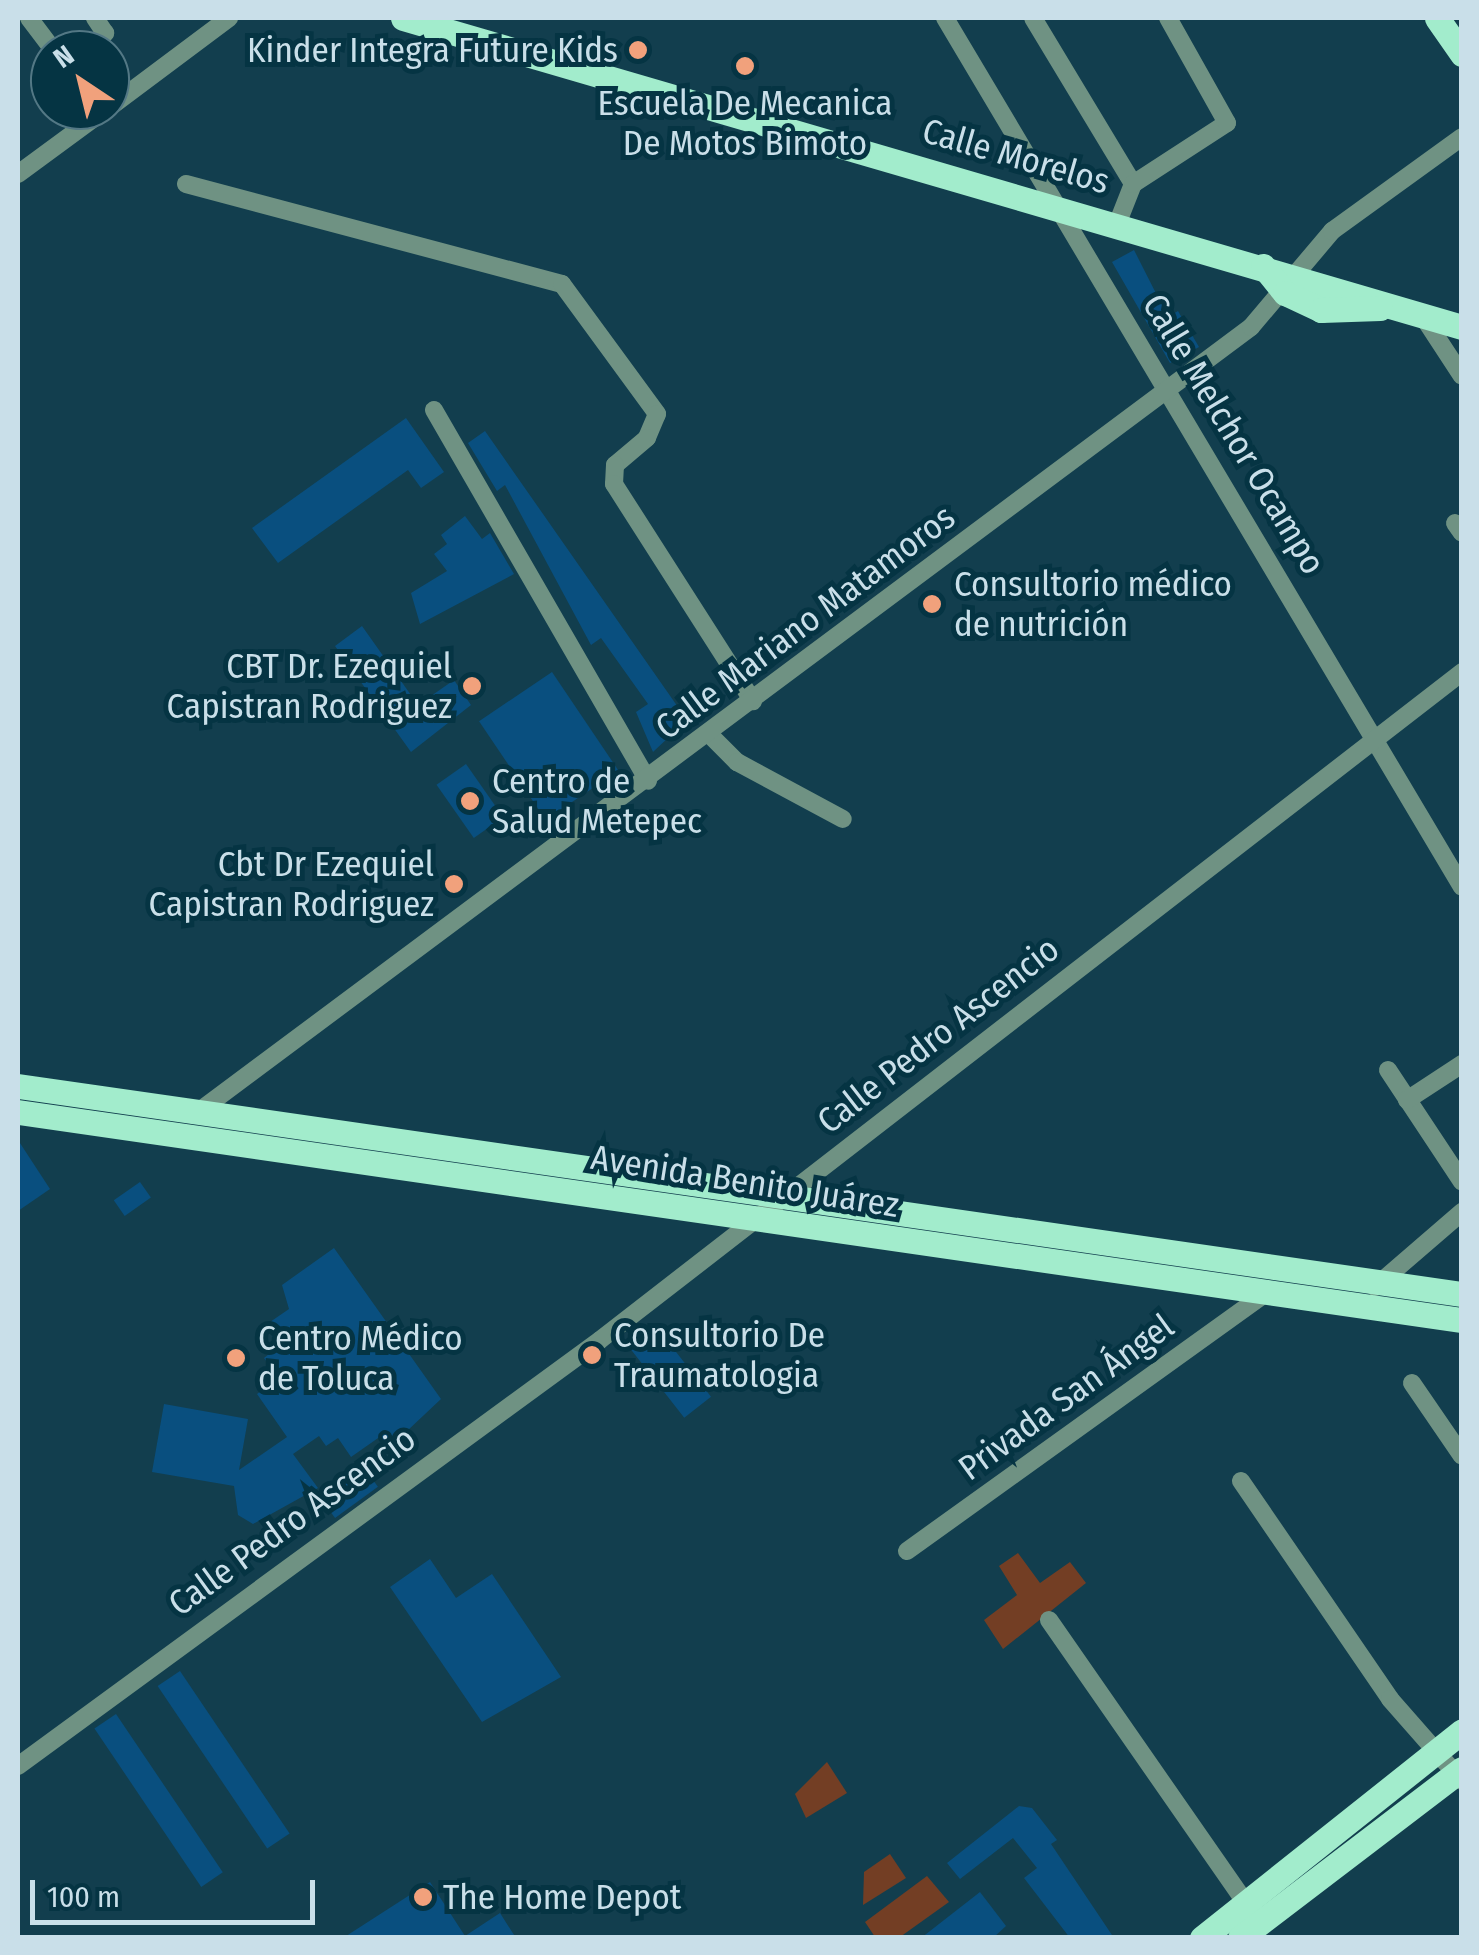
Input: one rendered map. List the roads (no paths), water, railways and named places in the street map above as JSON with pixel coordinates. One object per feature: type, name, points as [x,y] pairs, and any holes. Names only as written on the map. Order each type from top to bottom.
[{"type":"main road","name":"Calle Morelos","points":[[403,18],[1118,222],[1263,266],[1289,284]]},
{"type":"main road","points":[[1437,18],[1462,54]]},
{"type":"main road","points":[[1289,284],[1320,310],[1380,308],[1462,327]]},
{"type":"main road","name":"Avenida Benito Juárez","points":[[18,1086],[1462,1294]]},
{"type":"main road","name":"Avenida Benito Juárez","points":[[18,1112],[166,1138],[1462,1320]]},
{"type":"main road","points":[[1202,1938],[1243,1925],[1351,1836],[1462,1730]]},
{"type":"main road","points":[[1351,1836],[1460,1774]]},
{"type":"street","points":[[130,90],[228,18]]},
{"type":"street","name":"Calle Melchor Ocampo","points":[[945,18],[1171,388],[1462,887]]},
{"type":"street","points":[[1033,18],[1133,184]]},
{"type":"street","points":[[1118,222],[1133,184],[1227,123],[1168,18]]},
{"type":"street","points":[[18,174],[76,130]]},
{"type":"street","name":"Calle Mariano Matamoros","points":[[166,1138],[1171,388],[1289,284],[1332,231],[1462,137]]},
{"type":"street","points":[[186,184],[533,274],[582,303],[657,414],[646,438],[615,465],[614,484],[754,701]]},
{"type":"street","points":[[1424,318],[1462,376]]},
{"type":"street","points":[[434,410],[648,780]]},
{"type":"street","name":"Calle Pedro Ascencio","points":[[18,1766],[757,1218],[1462,672]]},
{"type":"street","points":[[708,734],[737,762],[844,819]]},
{"type":"street","points":[[1408,1100],[1462,1064]]},
{"type":"street","points":[[1388,1070],[1462,1182]]},
{"type":"street","points":[[1356,1304],[1462,1212]]},
{"type":"street","name":"Privada San Ángel","points":[[907,1552],[1264,1294]]},
{"type":"street","points":[[1412,1382],[1462,1456]]},
{"type":"street","points":[[1241,1481],[1434,1753],[1460,1774]]},
{"type":"street","points":[[1049,1620],[1243,1925]]},
{"type":"place","name":"Kinder Integra Future Kids","points":[[638,50]]},
{"type":"place","name":"Escuela De Mecanica De Motos Bimoto","points":[[745,66]]},
{"type":"place","name":"Consultorio médico de nutrición","points":[[932,604]]},
{"type":"place","name":"CBT Dr. Ezequiel Capistran Rodriguez","points":[[472,686]]},
{"type":"place","name":"Centro de Salud Metepec","points":[[470,801]]},
{"type":"place","name":"Cbt Dr Ezequiel Capistran Rodriguez","points":[[454,884]]},
{"type":"place","name":"Consultorio De Traumatologia","points":[[592,1355]]},
{"type":"place","name":"Centro Médico de Toluca","points":[[236,1358]]},
{"type":"place","name":"The Home Depot","points":[[423,1897]]}]
